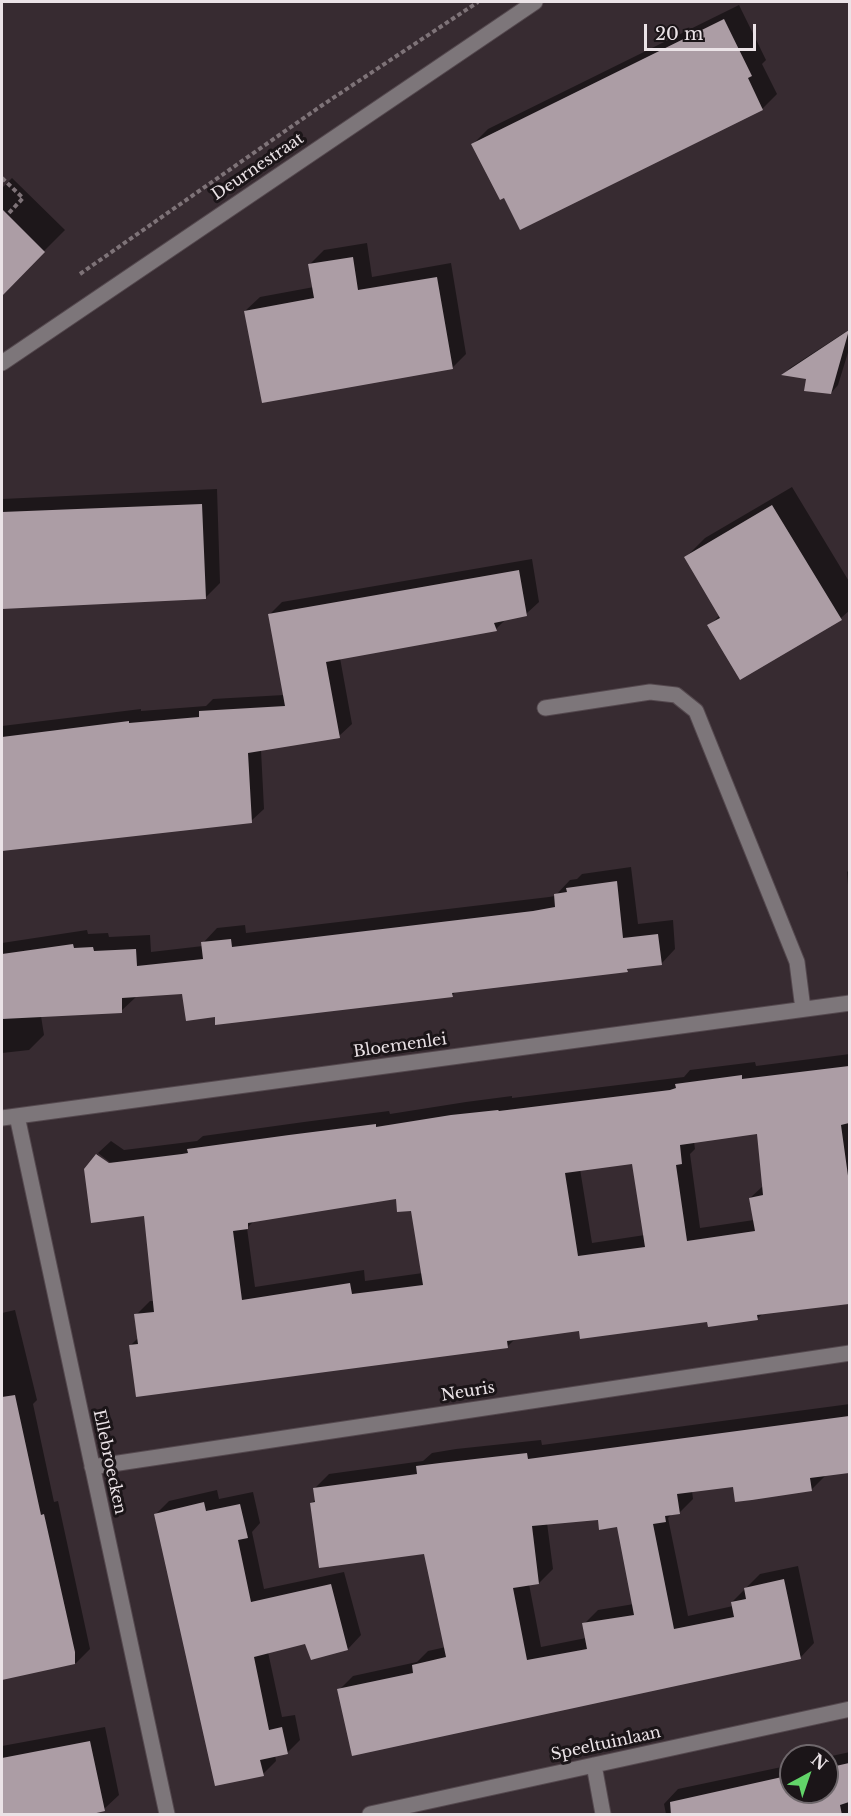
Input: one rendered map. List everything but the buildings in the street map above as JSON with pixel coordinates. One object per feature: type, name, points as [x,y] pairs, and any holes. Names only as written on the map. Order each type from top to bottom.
[{"type":"street","name":"Deurnestraat","points":[[2,363],[535,2]]},
{"type":"street","points":[[545,708],[650,692],[676,694],[696,711],[797,962],[803,1009]]},
{"type":"street","name":"Bloemenlei","points":[[9,1117],[849,1003]]},
{"type":"street","name":"Ellebroecken","points":[[9,1117],[92,1467],[167,1815]]},
{"type":"street","name":"Neuris","points":[[92,1467],[849,1353]]},
{"type":"street","name":"Speeltuinlaan","points":[[370,1815],[849,1708]]},
{"type":"street","points":[[594,1765],[603,1815]]},
{"type":"path","points":[[79,275],[321,106],[478,2]]},
{"type":"path","points":[[2,178],[23,198],[9,213]]}]
